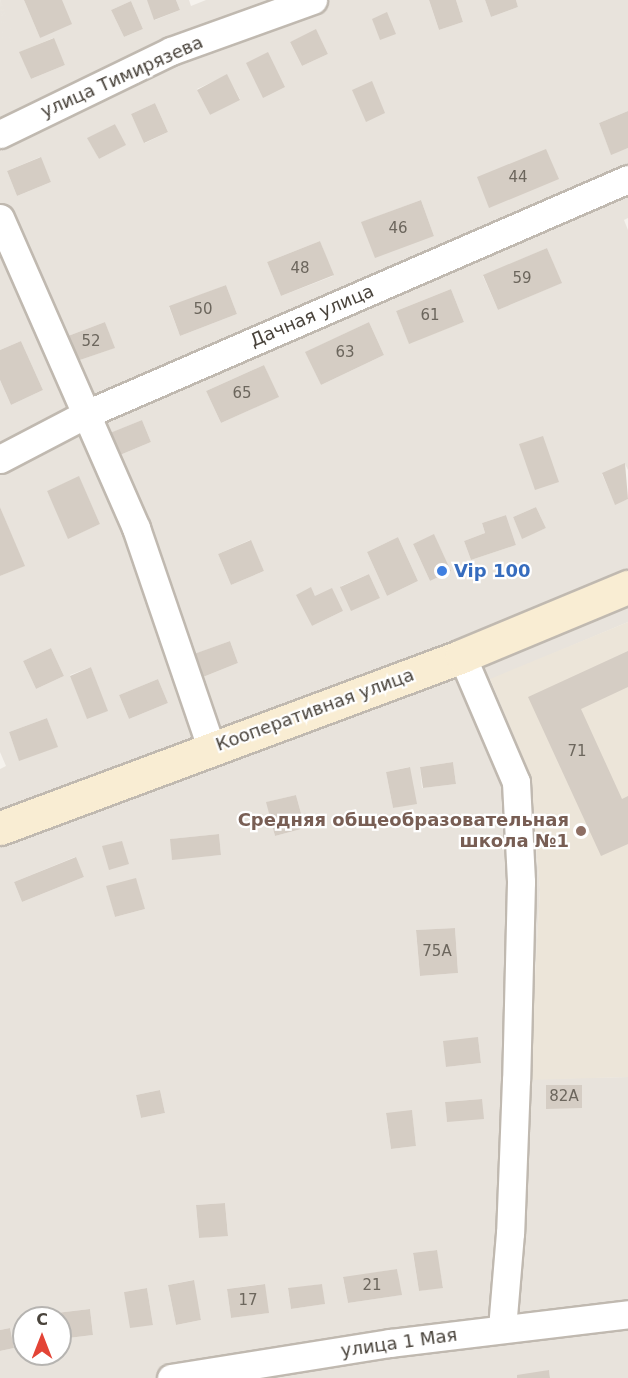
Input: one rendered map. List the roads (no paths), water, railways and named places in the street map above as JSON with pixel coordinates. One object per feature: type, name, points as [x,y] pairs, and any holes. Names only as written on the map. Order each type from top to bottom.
[{"type":"street","name":"улица Тимирязева","points":[[0,134],[171,51],[313,0]]},
{"type":"street","name":"Дачная улица","points":[[0,459],[84,415],[628,179]]},
{"type":"street","points":[[0,218],[84,415],[136,528],[211,747]]},
{"type":"street","name":"Кооперативная улица","points":[[0,828],[211,747],[462,656],[628,587]]},
{"type":"street","points":[[462,656],[516,782],[522,882],[510,1233],[502,1329]]},
{"type":"street","name":"улица 1 Мая","points":[[171,1378],[390,1343],[628,1314]]},
{"type":"place","name":"Vip 100","points":[[442,571]]},
{"type":"place","name":"Средняя общеобразовательная школа №1","points":[[581,831]]}]
